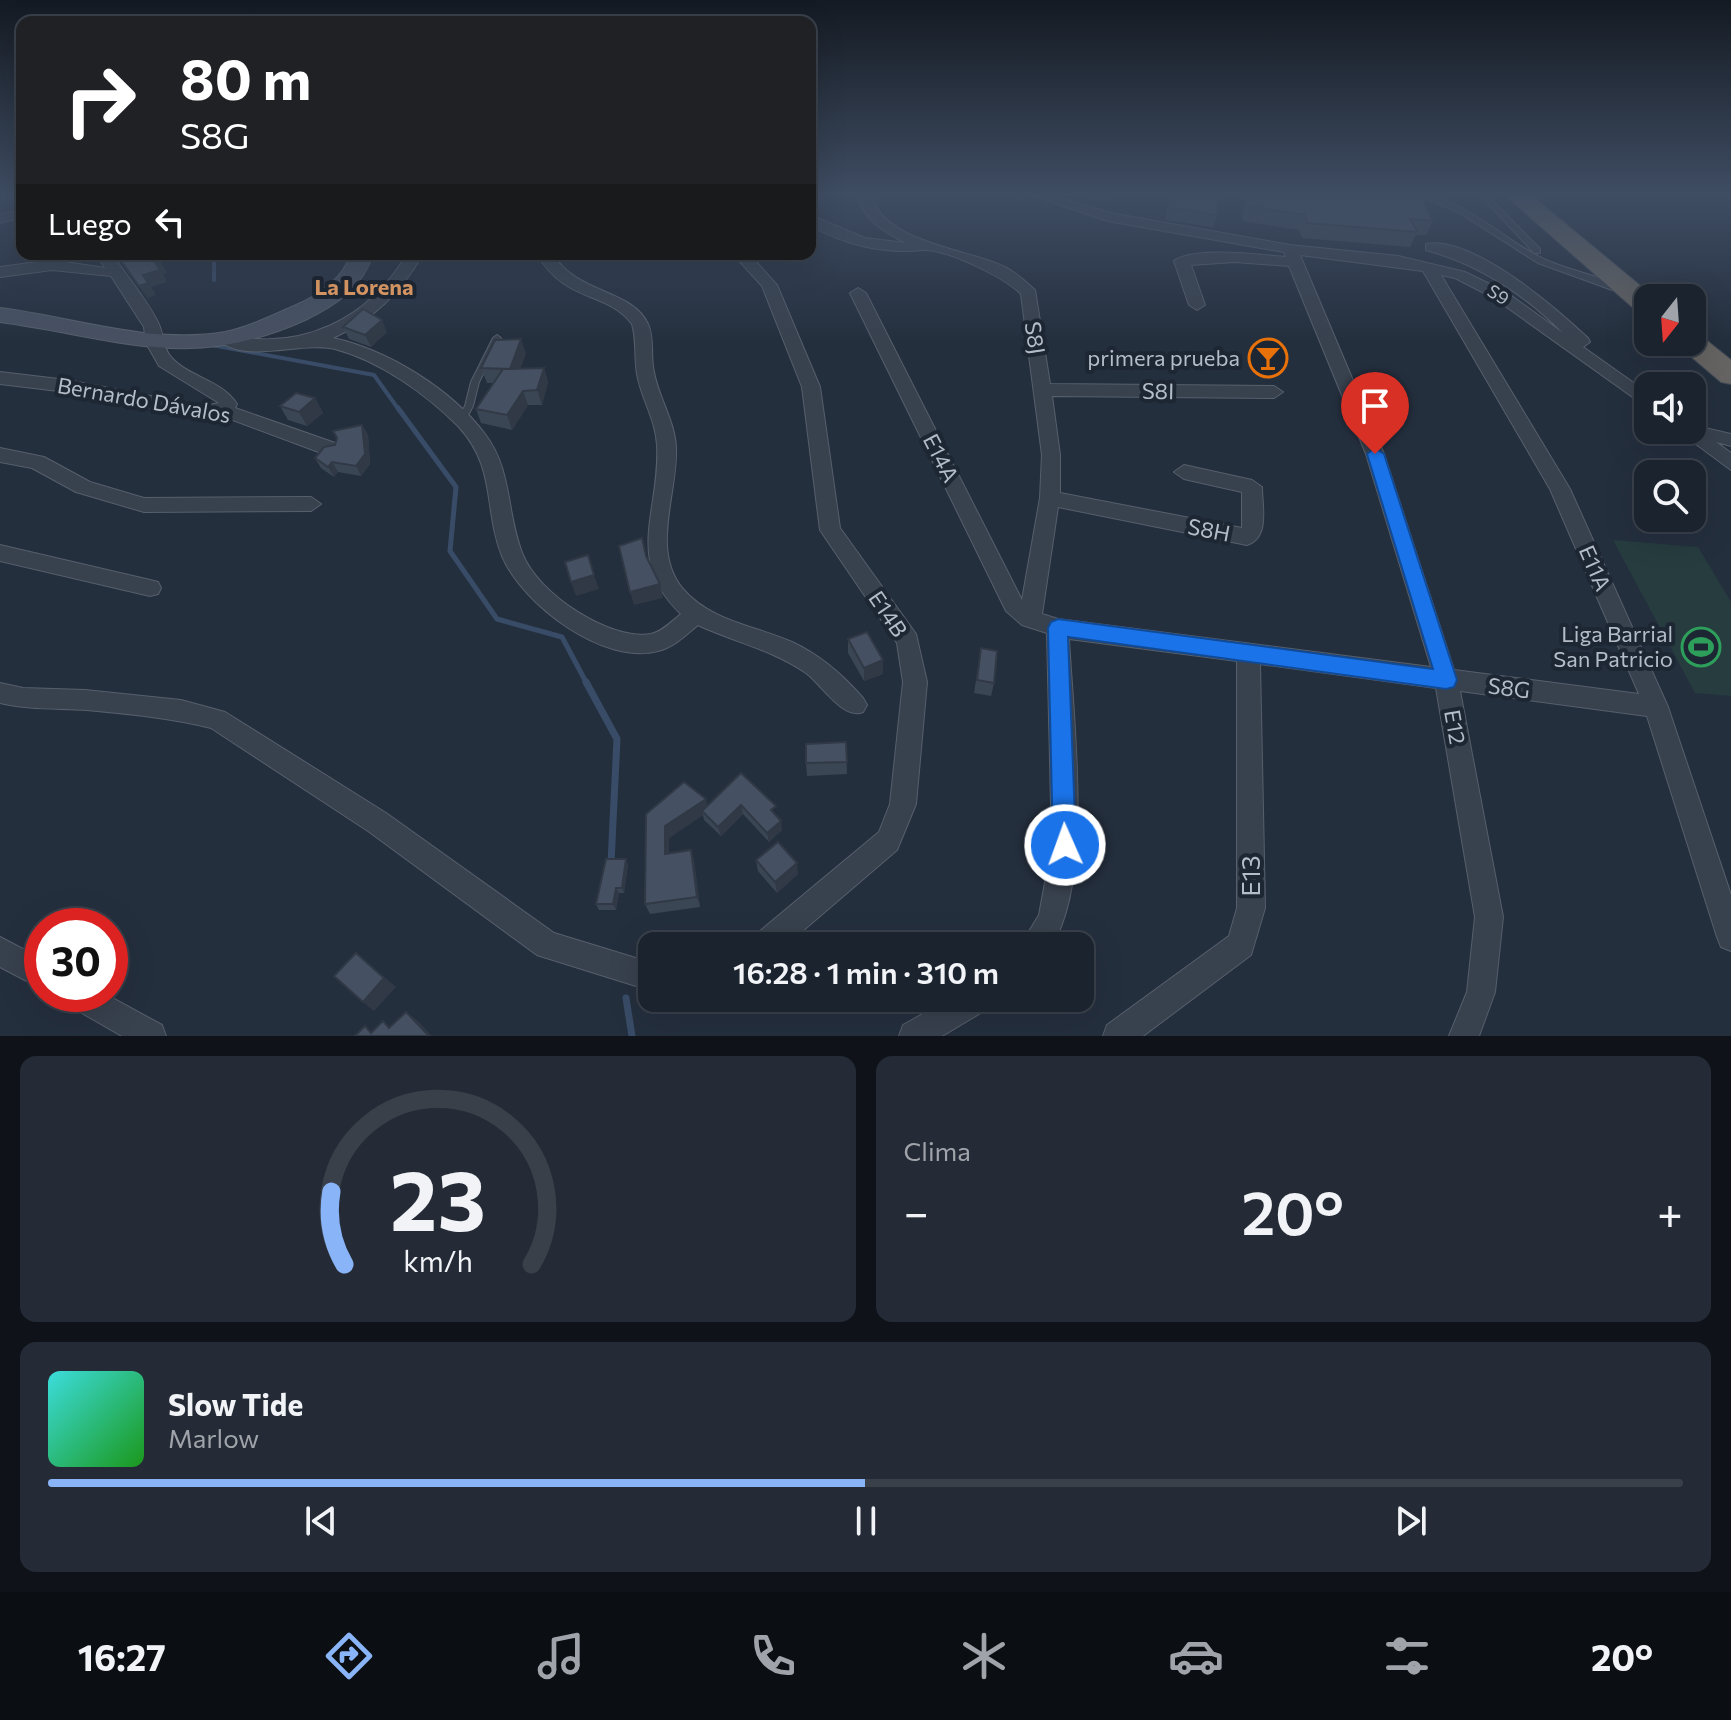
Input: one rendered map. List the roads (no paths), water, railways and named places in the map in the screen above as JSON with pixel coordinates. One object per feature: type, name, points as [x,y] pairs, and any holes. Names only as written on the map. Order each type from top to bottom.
[{"type":"highway","points":[[1575,244],[1634,294]]},
{"type":"highway","points":[[1605,244],[1653,284]]},
{"type":"highway","points":[[1706,327],[1731,348]]},
{"type":"highway","points":[[1706,354],[1731,375]]},
{"type":"main road","points":[[0,315],[154,343],[193,344],[226,339],[276,324],[322,301],[347,281],[359,260]]},
{"type":"street","name":"S8J","points":[[875,244],[899,248],[928,246],[994,266],[1017,279],[1029,293],[1051,455],[1050,498],[1030,619]]},
{"type":"street","points":[[924,244],[928,246]]},
{"type":"street","name":"S9","points":[[1240,244],[1292,255],[1430,257],[1500,295],[1634,392]]},
{"type":"street","points":[[1197,305],[1182,261],[1292,255]]},
{"type":"street","name":"E12","points":[[1292,255],[1375,454],[1446,680],[1489,917],[1481,992],[1464,1036]]},
{"type":"street","name":"E11A","points":[[1430,257],[1560,489],[1656,707],[1731,937]]},
{"type":"street","points":[[108,260],[152,327],[154,343],[165,362],[224,398],[228,404],[223,410]]},
{"type":"street","points":[[226,339],[241,344],[271,346],[313,341],[346,327],[379,306],[401,281],[412,260]]},
{"type":"street","points":[[548,260],[556,274],[637,319],[645,373],[664,426],[667,448],[658,536],[665,580],[695,615],[783,648],[813,665],[855,705]]},
{"type":"street","name":"E14B","points":[[746,260],[769,285],[811,387],[830,530],[908,641],[915,682],[903,804],[888,841],[781,932]]},
{"type":"street","points":[[0,272],[52,265],[116,271]]},
{"type":"street","name":"E14A","points":[[858,293],[1014,605],[1030,619]]},
{"type":"street","points":[[313,341],[383,362],[462,419],[488,452],[517,566],[549,604],[623,643],[657,643],[695,615]]},
{"type":"street","name":"Bernardo Dávalos","points":[[0,378],[67,386],[203,412],[223,410],[331,449]]},
{"type":"street","name":"S8I","points":[[1043,390],[1274,392]]},
{"type":"street","points":[[1706,434],[1731,440]]},
{"type":"street","points":[[1706,443],[1730,462]]},
{"type":"street","points":[[0,455],[37,462],[83,487],[144,505],[311,504]]},
{"type":"street","name":"S8H","points":[[1050,498],[1247,537],[1252,532],[1252,487],[1184,472]]},
{"type":"street","points":[[0,553],[150,588]]},
{"type":"street","name":"S8G","points":[[1030,619],[1058,628],[1656,707]]},
{"type":"street","points":[[1044,932],[1052,920],[1065,845],[1058,628]]},
{"type":"street","name":"E13","points":[[1118,1036],[1241,945],[1251,908],[1248,653]]},
{"type":"street","points":[[0,693],[23,698],[85,700],[181,710],[217,719],[377,822],[547,945],[638,973]]},
{"type":"street","points":[[0,951],[24,965]]},
{"type":"street","points":[[108,1012],[151,1036]]},
{"type":"street","points":[[914,1036],[955,1012]]},
{"type":"lane","points":[[1515,244],[1541,261],[1634,298]]},
{"type":"lane","points":[[1526,244],[1571,272]]},
{"type":"lane","points":[[1531,244],[1537,251]]},
{"type":"lane","points":[[462,419],[475,382],[497,338]]},
{"type":"waterway","points":[[214,260],[214,280]]},
{"type":"waterway","points":[[212,345],[374,375],[399,410]]},
{"type":"waterway","points":[[398,408],[456,487],[450,551],[497,619],[562,637],[587,684]]},
{"type":"waterway","points":[[586,682],[617,739],[611,863]]},
{"type":"waterway","points":[[626,998],[632,1036]]},
{"type":"place","name":"primera prueba","points":[[1268,358]]},
{"type":"place","name":"Liga Barrial San Patricio","points":[[1701,647]]},
{"type":"district","name":"La Lorena","points":[[364,287]]}]
